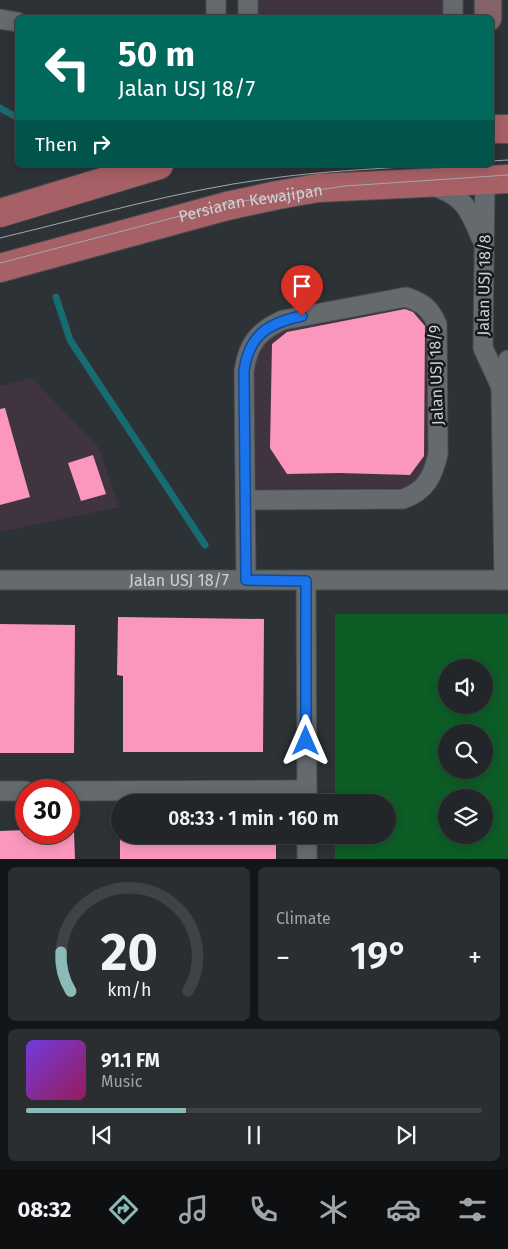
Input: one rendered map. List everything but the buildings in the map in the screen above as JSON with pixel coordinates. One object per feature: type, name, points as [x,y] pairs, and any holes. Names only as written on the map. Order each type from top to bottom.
[{"type":"main road","points":[[494,130],[508,129]]},
{"type":"main road","points":[[0,213],[152,167]]},
{"type":"main road","name":"Persiaran Kewajipan","points":[[0,268],[227,206],[278,195],[318,188],[424,183],[493,174]]},
{"type":"street","points":[[216,0],[216,15]]},
{"type":"street","points":[[248,0],[248,15]]},
{"type":"street","points":[[453,0],[453,15]]},
{"type":"street","points":[[488,0],[488,15]]},
{"type":"street","points":[[0,19],[15,22]]},
{"type":"street","name":"Jalan USJ 18/8","points":[[493,174],[485,246],[483,348],[501,387]]},
{"type":"street","points":[[424,183],[444,189],[469,209],[485,246]]},
{"type":"street","name":"Jalan USJ 18/9","points":[[246,500],[403,499],[414,496],[426,484],[434,471],[438,454],[437,324],[431,311],[419,301],[406,297],[283,320],[269,327],[256,338],[246,356],[244,371],[246,580]]},
{"type":"street","name":"Jalan USJ 18/8","points":[[506,580],[501,387],[508,360]]},
{"type":"street","name":"Jalan USJ 18/7","points":[[0,580],[506,580]]},
{"type":"street","points":[[306,581],[307,794]]},
{"type":"street","points":[[0,791],[15,791]]},
{"type":"street","points":[[80,791],[212,794]]},
{"type":"street","points":[[307,844],[307,859]]},
{"type":"shaded area","points":[[248,0],[453,0],[453,15],[248,15]]},
{"type":"shaded area","points":[[403,303],[425,314],[431,326],[430,455],[425,472],[417,482],[406,488],[255,489],[253,364],[264,342],[277,331]]},
{"type":"shaded area","points":[[32,378],[99,448],[119,507],[0,532],[0,386]]},
{"type":"green space","points":[[335,614],[508,614],[508,859],[335,859],[335,844],[396,844],[396,794],[335,794]]},
{"type":"waterway","points":[[0,108],[15,116]]},
{"type":"waterway","points":[[56,297],[70,340],[205,545]]},
{"type":"tram line","points":[[494,161],[508,160]]},
{"type":"tram line","points":[[0,238],[165,197],[232,184],[307,174],[399,167]]},
{"type":"tram line","points":[[0,263],[230,203],[345,186],[508,175]]},
{"type":"route","points":[[302,316],[283,320],[269,327],[256,338],[246,356],[244,371],[246,580],[306,581],[306,741]]}]
